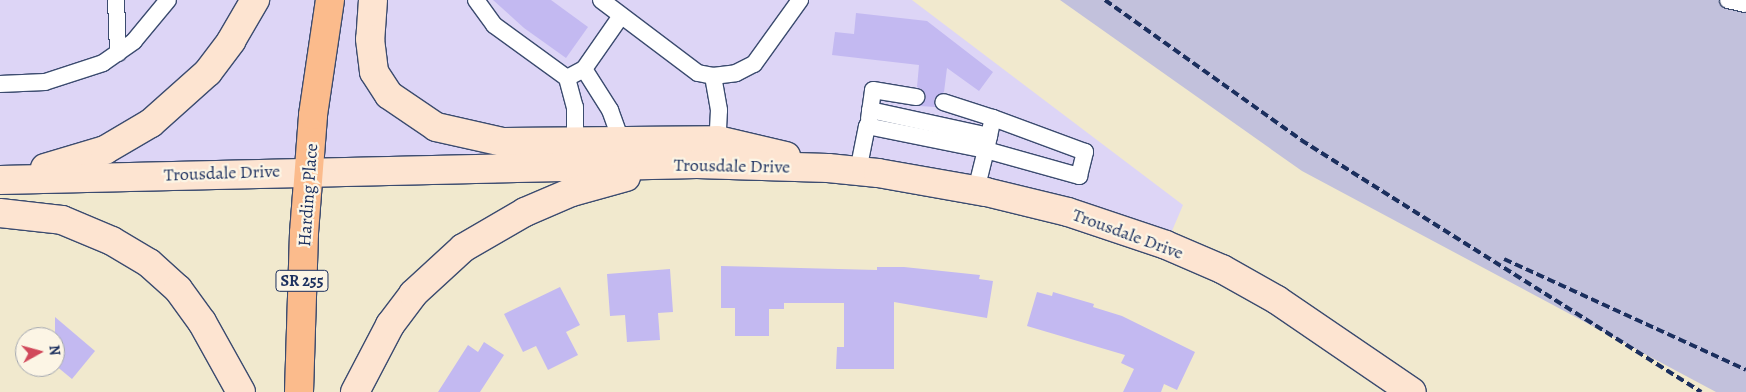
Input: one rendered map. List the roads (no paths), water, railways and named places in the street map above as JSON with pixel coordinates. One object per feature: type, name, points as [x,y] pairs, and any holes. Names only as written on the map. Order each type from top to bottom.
[{"type":"main road","name":"Harding Place","points":[[298,392],[309,171],[317,73],[330,0]]},
{"type":"street","points":[[0,180],[95,153],[151,123],[208,72],[231,41],[254,0]]},
{"type":"street","points":[[373,0],[370,39],[374,72],[389,95],[413,114],[436,127],[459,134],[576,155],[621,141],[721,149]]},
{"type":"street","name":"Trousdale Drive","points":[[0,180],[309,171],[576,155],[675,165],[721,149],[828,168],[976,190],[1116,227],[1222,269],[1336,338],[1412,392]]},
{"type":"street","points":[[355,392],[390,325],[412,294],[463,248],[525,212],[572,192],[675,165]]},
{"type":"street","points":[[0,213],[62,220],[112,241],[149,262],[178,289],[202,322],[241,392]]},
{"type":"lane","points":[[116,0],[118,53]]},
{"type":"lane","points":[[0,84],[45,82],[103,63],[134,41],[168,0]]},
{"type":"lane","points":[[476,0],[494,25],[567,78],[575,107],[576,155]]},
{"type":"lane","points":[[601,0],[698,73],[713,76],[736,73],[754,64],[800,0]]},
{"type":"lane","points":[[1728,0],[1746,4]]},
{"type":"lane","points":[[567,78],[584,69],[622,16]]},
{"type":"lane","points":[[584,69],[610,110],[621,141]]},
{"type":"lane","points":[[713,76],[719,110],[721,149]]},
{"type":"lane","points":[[858,171],[868,126],[873,90],[916,97]]},
{"type":"lane","points":[[870,110],[988,143],[1079,176],[1085,152],[994,118],[943,102]]},
{"type":"lane","points":[[976,190],[994,118]]},
{"type":"lane","points":[[868,126],[988,143]]},
{"type":"railway","points":[[1105,0],[1301,140],[1701,392]]},
{"type":"railway","points":[[1504,259],[1746,370]]}]
